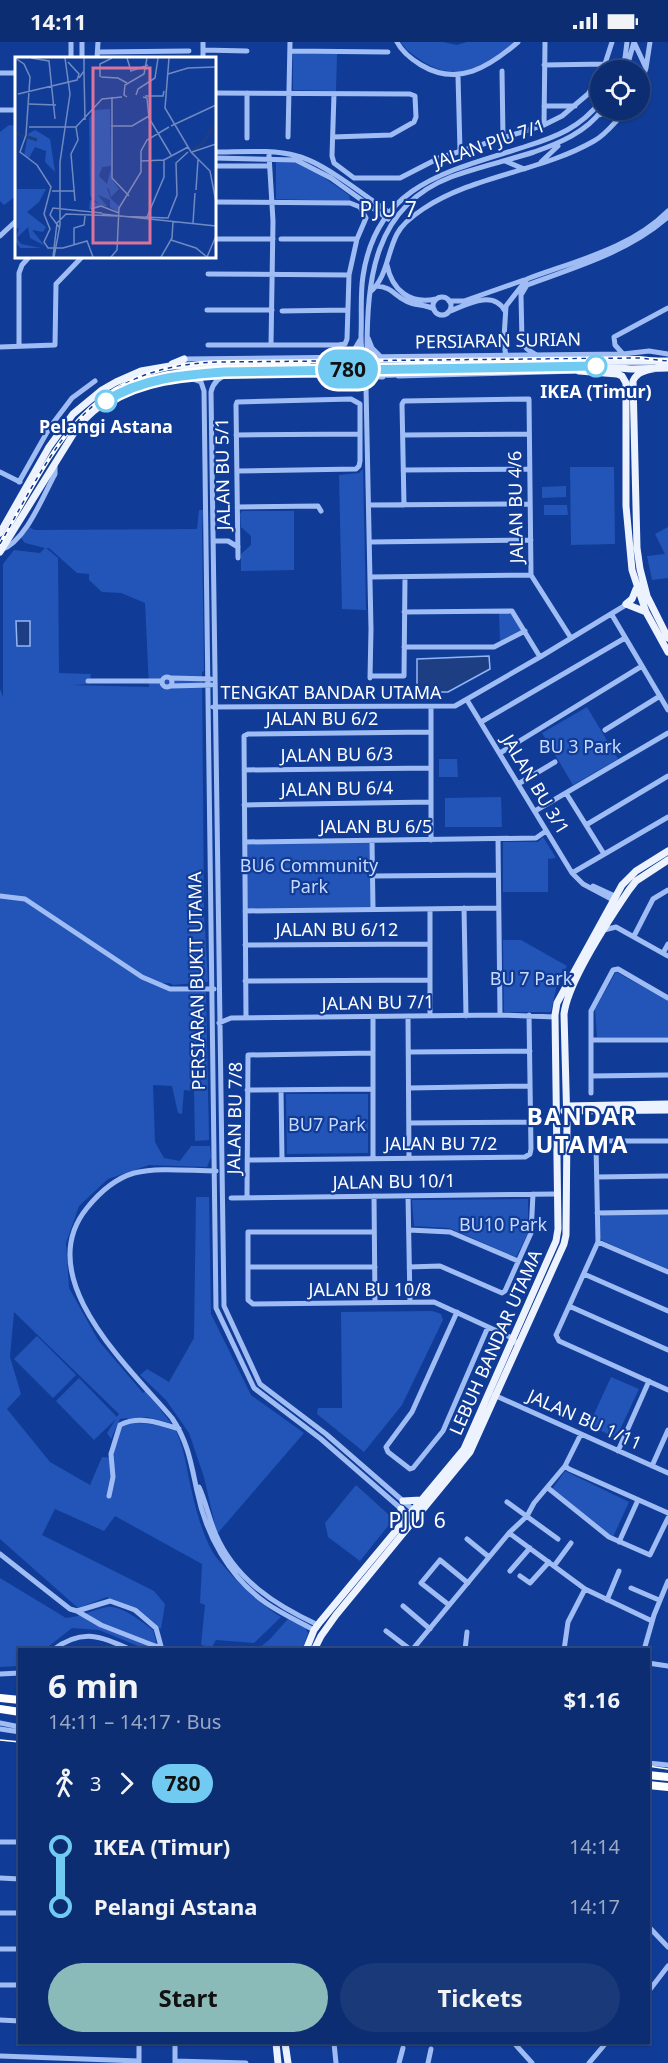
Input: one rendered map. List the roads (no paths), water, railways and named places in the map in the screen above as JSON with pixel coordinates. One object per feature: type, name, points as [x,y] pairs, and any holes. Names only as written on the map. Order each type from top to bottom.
[{"type":"highway","points":[[0,1698],[18,1700]]},
{"type":"highway","points":[[0,1709],[18,1712]]},
{"type":"highway","points":[[650,1777],[668,1777]]},
{"type":"highway","points":[[650,1778],[668,1787]]},
{"type":"main road","points":[[170,366],[184,359]]},
{"type":"main road","name":"PERSIARAN SURIAN","points":[[536,359],[668,361]]},
{"type":"main road","points":[[0,533],[59,433],[73,414],[102,390],[128,377],[141,371],[170,366],[341,370]]},
{"type":"main road","name":"PERSIARAN SURIAN","points":[[596,366],[632,369],[668,368]]},
{"type":"main road","points":[[658,368],[638,374],[633,384],[638,548],[650,628],[668,659]]},
{"type":"main road","points":[[579,371],[632,369]]},
{"type":"main road","points":[[1,551],[55,466],[71,435],[84,418],[117,394],[178,375],[341,370]]},
{"type":"main road","points":[[579,371],[617,374],[622,376],[626,383],[628,544],[637,588],[644,595],[666,639],[668,652]]},
{"type":"main road","points":[[27,486],[35,487],[47,478]]},
{"type":"main road","points":[[27,486],[31,494],[30,505]]},
{"type":"main road","points":[[637,588],[633,597],[626,604],[646,612]]},
{"type":"main road","points":[[649,620],[666,639]]},
{"type":"main road","name":"LEBUH BANDAR UTAMA","points":[[314,1648],[316,1629],[470,1452],[493,1395],[512,1338],[556,1241],[558,1230],[558,1123],[555,1015],[560,997],[631,875],[668,851]]},
{"type":"main road","name":"LEBUH BANDAR UTAMA","points":[[307,1648],[316,1629],[402,1523],[413,1515],[421,1500],[464,1449],[518,1345],[566,1235],[567,1126],[564,1014],[567,1001],[586,961],[614,914],[617,900],[636,881],[668,860]]},
{"type":"main road","points":[[555,1015],[562,1013],[567,1001]]},
{"type":"main road","points":[[566,1093],[579,1109],[668,1104]]},
{"type":"main road","points":[[557,1099],[565,1109]]},
{"type":"main road","points":[[565,1109],[668,1110]]},
{"type":"main road","points":[[558,1123],[565,1109]]},
{"type":"main road","points":[[567,1126],[579,1109]]},
{"type":"main road","points":[[402,1523],[402,1505],[421,1500]]},
{"type":"main road","points":[[276,2044],[278,2063]]},
{"type":"main road","points":[[285,2044],[288,2063]]},
{"type":"street","points":[[98,42],[98,57]]},
{"type":"street","points":[[203,42],[203,57]]},
{"type":"street","points":[[288,137],[290,42]]},
{"type":"street","points":[[397,42],[403,51],[429,69],[458,76],[499,59],[518,42]]},
{"type":"street","points":[[607,60],[612,42]]},
{"type":"street","points":[[624,60],[627,42]]},
{"type":"street","points":[[634,42],[642,60]]},
{"type":"street","points":[[629,60],[634,42]]},
{"type":"street","points":[[647,60],[650,42]]},
{"type":"street","points":[[544,43],[544,125]]},
{"type":"street","points":[[203,50],[247,51]]},
{"type":"street","points":[[98,51],[189,51]]},
{"type":"street","points":[[290,51],[388,52]]},
{"type":"street","points":[[544,65],[590,64]]},
{"type":"street","points":[[502,71],[503,137]]},
{"type":"street","points":[[458,76],[460,150]]},
{"type":"street","points":[[334,94],[334,163],[354,178],[359,179],[400,178],[460,150],[544,125],[562,116],[590,91]]},
{"type":"street","points":[[216,93],[413,94],[416,99],[416,117],[412,124],[389,136],[333,137]]},
{"type":"street","points":[[247,93],[247,138]]},
{"type":"street","points":[[544,106],[575,106]]},
{"type":"street","name":"JALAN PJU 7/1","points":[[364,354],[363,279],[369,250],[387,215],[404,196],[443,174],[562,134],[590,113]]},
{"type":"street","name":"JALAN PJU 7/1","points":[[364,332],[369,292],[380,245],[394,219],[409,202],[456,175],[561,142],[578,132],[591,120]]},
{"type":"street","points":[[369,292],[376,286],[401,228],[429,206],[454,192],[566,154],[594,141],[617,120]]},
{"type":"street","points":[[539,164],[561,142]]},
{"type":"street","points":[[216,152],[298,156],[315,164],[394,219]]},
{"type":"street","points":[[216,158],[271,155]]},
{"type":"street","points":[[271,155],[269,166],[272,180]]},
{"type":"street","points":[[271,155],[273,202],[271,345]]},
{"type":"street","points":[[506,161],[524,169]]},
{"type":"street","points":[[216,166],[269,166]]},
{"type":"street","points":[[425,191],[429,206]]},
{"type":"street","points":[[377,208],[390,206],[404,196]]},
{"type":"street","points":[[208,345],[345,344],[349,275],[357,239],[366,218],[363,210],[355,204],[342,202],[216,202]]},
{"type":"street","points":[[376,234],[379,218],[377,208]]},
{"type":"street","points":[[376,286],[390,285],[411,297],[430,300],[442,297],[449,301],[464,301],[614,247],[648,228],[668,211]]},
{"type":"street","points":[[536,359],[522,342],[521,295],[527,285],[617,250],[644,236],[668,217]]},
{"type":"street","points":[[0,236],[15,222]]},
{"type":"street","points":[[216,239],[273,239]]},
{"type":"street","points":[[281,239],[357,239]]},
{"type":"street","points":[[19,346],[19,273],[21,265],[28,258]]},
{"type":"street","points":[[0,347],[55,345],[56,284],[81,258]]},
{"type":"street","points":[[387,263],[390,285],[404,301],[426,305],[440,314],[486,299],[496,302],[505,311]]},
{"type":"street","points":[[208,274],[349,275]]},
{"type":"street","points":[[527,279],[509,301],[505,311],[504,338],[505,355],[509,363],[529,372]]},
{"type":"street","points":[[434,309],[433,304],[436,299]]},
{"type":"street","points":[[448,312],[449,301]]},
{"type":"street","points":[[623,354],[615,345],[614,337],[668,308]]},
{"type":"street","points":[[207,310],[272,310]]},
{"type":"street","points":[[282,311],[348,310]]},
{"type":"street","points":[[341,370],[352,367],[352,363],[345,356],[356,347],[364,332]]},
{"type":"street","points":[[364,332],[380,356]]},
{"type":"street","points":[[486,355],[498,349],[504,338]]},
{"type":"street","name":"PERSIARAN SURIAN","points":[[184,359],[364,354],[380,356],[505,355],[536,359],[649,351],[668,354]]},
{"type":"street","points":[[341,370],[353,373],[362,367],[364,354]]},
{"type":"street","points":[[364,354],[369,368],[378,374],[579,371]]},
{"type":"street","points":[[341,370],[401,375]]},
{"type":"street","name":"PERSIARAN BUKIT UTAMA","points":[[250,372],[221,377],[213,385],[211,392],[220,1171],[224,1306],[258,1380],[326,1434],[413,1515]]},
{"type":"street","name":"PERSIARAN BUKIT UTAMA","points":[[178,375],[201,382],[203,389],[216,1308],[252,1385],[402,1505]]},
{"type":"street","points":[[19,482],[50,427],[72,398],[95,381]]},
{"type":"street","points":[[366,387],[370,542],[370,677],[404,676],[405,577]]},
{"type":"street","name":"JALAN BU 5/1","points":[[238,558],[236,405],[239,400],[351,399],[360,404],[360,434]]},
{"type":"street","name":"JALAN BU 4/6","points":[[403,435],[402,404],[407,400],[529,399],[531,575],[571,638]]},
{"type":"street","points":[[236,435],[360,434],[360,464],[354,470],[237,471]]},
{"type":"street","points":[[404,505],[403,435],[529,435]]},
{"type":"street","points":[[1,551],[28,524],[55,474],[55,466]]},
{"type":"street","points":[[404,470],[530,469]]},
{"type":"street","points":[[0,472],[27,486]]},
{"type":"street","points":[[369,505],[530,504]]},
{"type":"street","points":[[237,507],[318,506],[321,511]]},
{"type":"street","points":[[228,541],[237,534]]},
{"type":"street","points":[[370,542],[531,540]]},
{"type":"street","points":[[205,541],[228,541],[238,547]]},
{"type":"street","points":[[370,578],[531,575]]},
{"type":"street","name":"TENGKAT BANDAR UTAMA","points":[[209,707],[454,706],[644,595]]},
{"type":"street","points":[[404,612],[512,611],[540,657]]},
{"type":"street","points":[[612,615],[668,710]]},
{"type":"street","points":[[404,647],[494,647],[525,631]]},
{"type":"street","points":[[481,722],[625,638]]},
{"type":"street","points":[[500,753],[642,666]]},
{"type":"street","points":[[162,681],[164,687],[198,682],[208,670]]},
{"type":"street","points":[[88,681],[162,681],[166,677],[216,682]]},
{"type":"street","points":[[171,678],[171,686]]},
{"type":"street","points":[[198,682],[208,699]]},
{"type":"street","points":[[605,730],[660,696]]},
{"type":"street","name":"JALAN BU 3/1","points":[[467,700],[572,873],[580,881],[617,900]]},
{"type":"street","points":[[431,707],[431,840]]},
{"type":"street","name":"JALAN BU 6/2","points":[[246,1018],[244,738],[248,734],[431,732]]},
{"type":"street","points":[[535,811],[668,733]]},
{"type":"street","points":[[518,784],[555,762]]},
{"type":"street","name":"JALAN BU 6/3","points":[[244,770],[431,768]]},
{"type":"street","points":[[586,825],[668,776]]},
{"type":"street","points":[[566,793],[604,854]]},
{"type":"street","name":"JALAN BU 6/4","points":[[244,805],[431,802]]},
{"type":"street","points":[[572,873],[668,817]]},
{"type":"street","name":"JALAN BU 6/5","points":[[245,842],[536,838],[546,831]]},
{"type":"street","points":[[498,839],[500,1015]]},
{"type":"street","points":[[372,841],[373,909]]},
{"type":"street","points":[[372,876],[498,875]]},
{"type":"street","points":[[634,936],[653,899],[668,890]]},
{"type":"street","points":[[0,896],[25,899],[142,977],[170,989],[218,988]]},
{"type":"street","points":[[464,908],[466,1016]]},
{"type":"street","points":[[245,911],[498,908]]},
{"type":"street","points":[[430,909],[430,1012]]},
{"type":"street","points":[[614,914],[616,927]]},
{"type":"street","points":[[604,930],[616,927],[666,955],[668,944]]},
{"type":"street","name":"JALAN BU 6/12","points":[[245,945],[430,944]]},
{"type":"street","points":[[591,1093],[592,1006],[613,970],[618,969],[668,998]]},
{"type":"street","points":[[246,981],[430,980]]},
{"type":"street","name":"JALAN BU 7/2","points":[[247,1160],[525,1157],[530,1154],[531,1149],[529,1015]]},
{"type":"street","name":"JALAN BU 7/1","points":[[219,1023],[227,1019],[246,1018],[555,1015]]},
{"type":"street","points":[[408,1016],[409,1158]]},
{"type":"street","points":[[373,1017],[373,1158]]},
{"type":"street","points":[[591,1040],[668,1040]]},
{"type":"street","points":[[409,1052],[530,1051]]},
{"type":"street","name":"JALAN BU 7/8","points":[[247,1197],[247,1057],[250,1054],[373,1053]]},
{"type":"street","points":[[591,1076],[668,1076]]},
{"type":"street","points":[[409,1088],[531,1086]]},
{"type":"street","points":[[281,1089],[282,1160]]},
{"type":"street","points":[[247,1090],[373,1089]]},
{"type":"street","points":[[409,1123],[531,1122]]},
{"type":"street","points":[[668,1141],[601,1142],[596,1145],[598,1242],[556,1335],[560,1341],[668,1390]]},
{"type":"street","points":[[220,1171],[152,1171],[133,1174],[118,1180],[104,1190],[83,1212],[76,1224],[71,1256],[74,1279],[80,1298],[109,1345],[179,1429],[187,1446],[196,1483],[200,1488],[217,1538],[237,1569],[267,1597],[316,1629]]},
{"type":"street","points":[[597,1177],[668,1176]]},
{"type":"street","points":[[410,1267],[440,1266],[502,1293],[505,1291],[532,1230],[533,1194]]},
{"type":"street","name":"JALAN BU 10/1","points":[[231,1198],[558,1194]]},
{"type":"street","points":[[374,1196],[375,1302]]},
{"type":"street","points":[[408,1196],[410,1302]]},
{"type":"street","points":[[597,1213],[668,1212]]},
{"type":"street","points":[[409,1230],[450,1232],[518,1261]]},
{"type":"street","points":[[374,1232],[248,1232],[248,1267],[375,1267]]},
{"type":"street","points":[[598,1242],[668,1272]]},
{"type":"street","name":"JALAN BU 10/8","points":[[248,1267],[248,1300],[252,1304],[434,1302],[512,1338]]},
{"type":"street","points":[[584,1274],[668,1311]]},
{"type":"street","points":[[569,1306],[668,1350]]},
{"type":"street","points":[[457,1312],[412,1413],[386,1447],[388,1452],[410,1469],[443,1431],[488,1327]]},
{"type":"street","points":[[518,1345],[512,1338],[522,1336]]},
{"type":"street","points":[[618,1451],[649,1381]]},
{"type":"street","name":"JALAN BU 1/11","points":[[493,1395],[668,1473]]},
{"type":"street","points":[[110,1496],[113,1477],[111,1454],[120,1425],[140,1420],[179,1429]]},
{"type":"street","points":[[652,1466],[668,1432]]},
{"type":"street","points":[[413,1648],[509,1533],[527,1516],[534,1503],[565,1466],[581,1434]]},
{"type":"street","points":[[565,1466],[668,1513]]},
{"type":"street","points":[[548,1488],[609,1537],[650,1555],[668,1518]]},
{"type":"street","points":[[619,1542],[638,1500]]},
{"type":"street","points":[[507,1502],[558,1539]]},
{"type":"street","points":[[509,1533],[585,1589],[652,1621]]},
{"type":"street","points":[[467,1539],[489,1557]]},
{"type":"street","points":[[520,1576],[530,1583],[571,1543]]},
{"type":"street","points":[[510,1571],[530,1548]]},
{"type":"street","points":[[0,1554],[47,1593],[77,1611],[101,1625],[158,1648]]},
{"type":"street","points":[[449,1605],[421,1584],[440,1560],[468,1583]]},
{"type":"street","points":[[607,1600],[619,1571]]},
{"type":"street","points":[[645,1648],[659,1600],[668,1581]]},
{"type":"street","points":[[632,1588],[659,1600]]},
{"type":"street","points":[[565,1648],[568,1622],[585,1589]]},
{"type":"street","points":[[77,1611],[110,1601],[135,1610],[156,1628],[161,1648]]},
{"type":"street","points":[[403,1606],[430,1629]]},
{"type":"street","points":[[386,1631],[408,1648]]},
{"type":"street","points":[[465,1648],[467,1632]]},
{"type":"street","points":[[57,1648],[75,1637],[84,1636],[109,1639],[127,1648]]},
{"type":"street","points":[[650,1663],[668,1666]]},
{"type":"street","points":[[0,1674],[18,1673]]},
{"type":"street","points":[[0,1724],[18,1728]]},
{"type":"street","points":[[0,1729],[18,1729]]},
{"type":"street","points":[[650,1763],[668,1765]]},
{"type":"street","points":[[0,1842],[18,1842]]},
{"type":"street","points":[[0,1878],[18,1879]]},
{"type":"street","points":[[0,1913],[18,1913]]},
{"type":"street","points":[[650,1928],[668,1947]]},
{"type":"street","points":[[0,1949],[18,1949]]},
{"type":"street","points":[[650,1989],[668,1966]]},
{"type":"street","points":[[0,1985],[18,1985]]},
{"type":"street","points":[[0,2020],[18,2021]]},
{"type":"street","points":[[0,2056],[139,2062],[139,2044]]},
{"type":"street","points":[[175,2044],[175,2062],[246,2063]]},
{"type":"street","points":[[334,2044],[336,2063]]},
{"type":"street","points":[[515,2044],[532,2063]]},
{"type":"street","points":[[589,2063],[605,2044]]},
{"type":"street","points":[[399,2063],[403,2048]]},
{"type":"street","points":[[428,2063],[431,2049]]},
{"type":"tunnel","points":[[341,369],[595,366]]},
{"type":"tram line","points":[[0,1740],[18,1742]]},
{"type":"tram line","points":[[650,1766],[668,1769]]},
{"type":"railway","points":[[0,544],[60,443],[82,417],[107,395],[138,378],[174,367],[219,362],[639,358],[668,361]]},
{"type":"place","name":"IKEA (Timur)","points":[[596,366]]},
{"type":"place","name":"Pelangi Astana","points":[[106,401]]},
{"type":"district","name":"PJU 7","points":[[389,209]]},
{"type":"district","name":"BANDAR UTAMA","points":[[582,1129]]},
{"type":"district","name":"PJU 6","points":[[418,1520]]},
{"type":"park label","name":"BU 3 Park","points":[[580,746]]},
{"type":"park label","name":"BU6 Community Park","points":[[309,875]]},
{"type":"park label","name":"BU 7 Park","points":[[531,978]]},
{"type":"park label","name":"BU7 Park","points":[[327,1124]]},
{"type":"park label","name":"BU10 Park","points":[[503,1224]]}]
